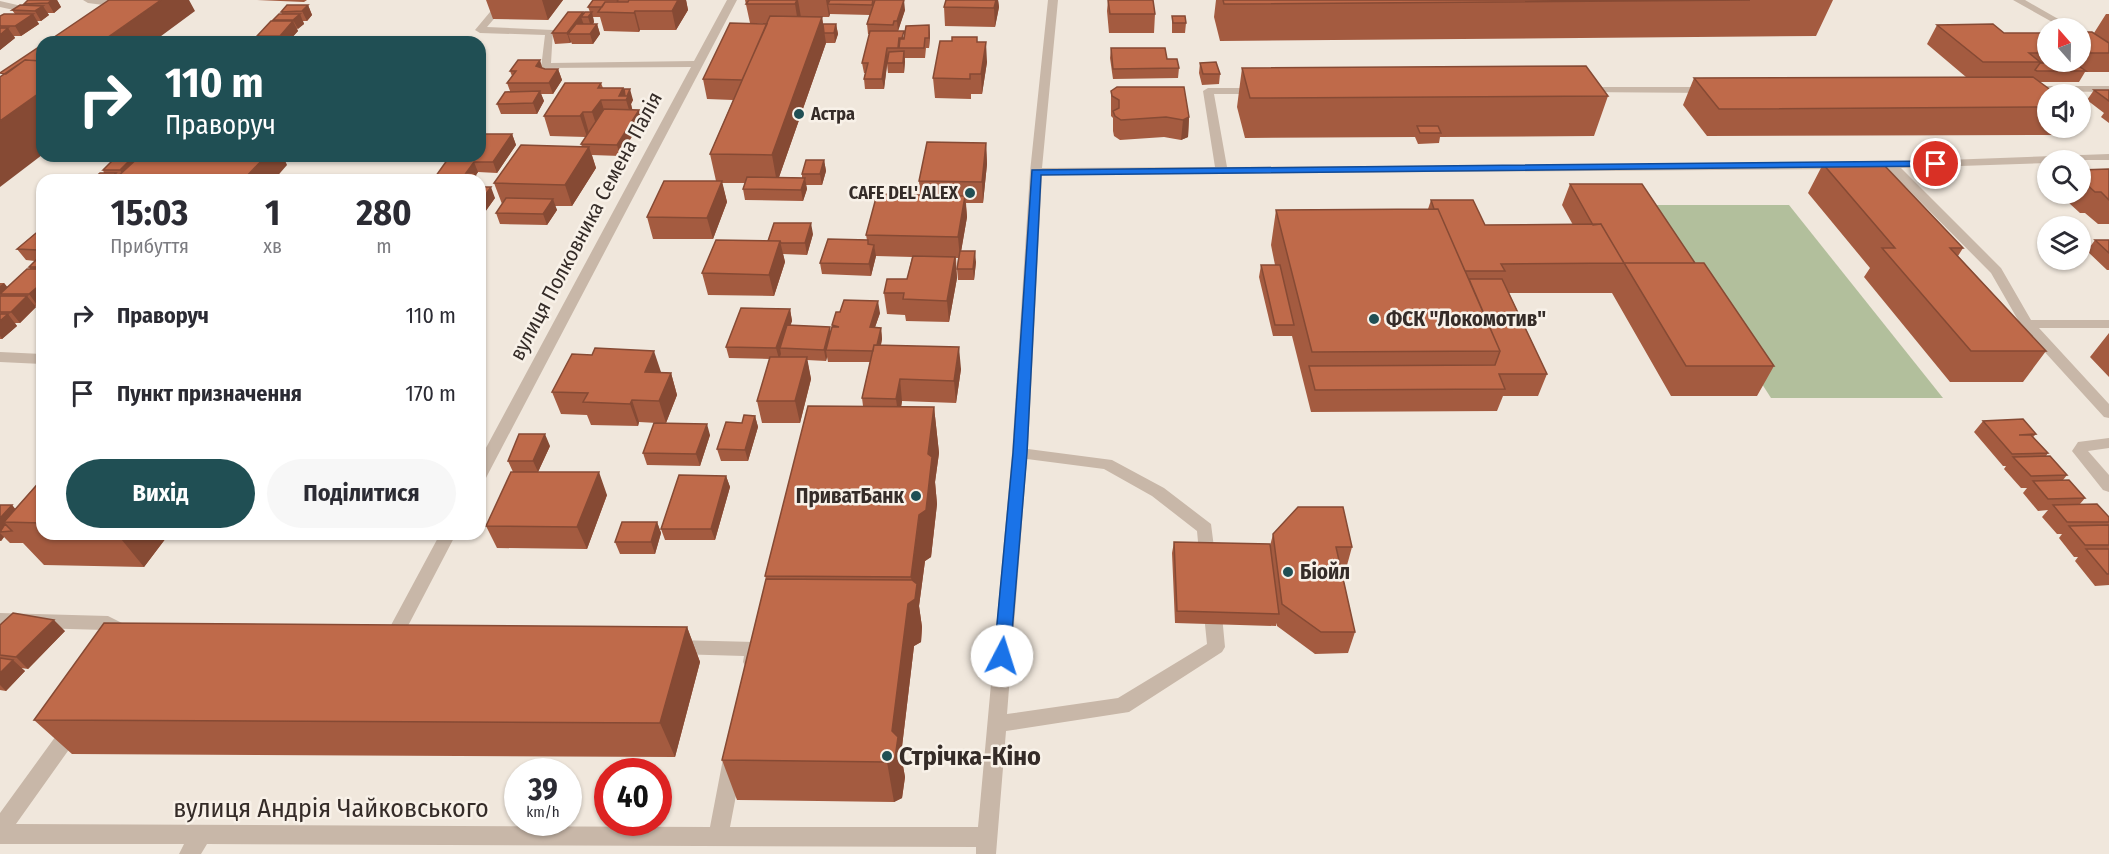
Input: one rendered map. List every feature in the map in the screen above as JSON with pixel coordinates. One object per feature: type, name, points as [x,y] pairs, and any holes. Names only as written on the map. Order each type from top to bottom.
[{"type":"street","points":[[88,0],[128,7]]},
{"type":"street","points":[[505,0],[480,30],[550,32],[545,66],[697,64]]},
{"type":"street","name":"вулиця Полковника Семена Палія","points":[[486,463],[732,0]]},
{"type":"street","points":[[986,845],[1020,453],[1036,172],[1053,0]]},
{"type":"street","points":[[2018,0],[2051,18]]},
{"type":"street","points":[[0,3],[27,7],[8,18]]},
{"type":"street","points":[[2014,90],[2109,89]]},
{"type":"street","points":[[1575,90],[1718,90]]},
{"type":"street","points":[[1222,172],[1208,91],[1267,91]]},
{"type":"street","points":[[1036,172],[1892,166],[2109,158]]},
{"type":"street","points":[[1892,166],[1996,271],[2027,324],[2109,413]]},
{"type":"street","points":[[2027,324],[2109,324]]},
{"type":"street","points":[[0,357],[36,359]]},
{"type":"street","points":[[2109,443],[2083,446],[2080,451],[2109,486]]},
{"type":"street","points":[[996,724],[1122,706],[1216,647],[1205,528],[1158,492],[1107,464],[1020,453]]},
{"type":"street","points":[[392,640],[445,540]]},
{"type":"street","points":[[0,620],[108,623],[138,642]]},
{"type":"street","points":[[368,640],[415,641]]},
{"type":"street","points":[[661,647],[754,649],[748,684]]},
{"type":"street","points":[[0,830],[82,715]]},
{"type":"street","points":[[718,836],[736,742]]},
{"type":"street","name":"вулиця Андрія Чайковського","points":[[0,834],[718,836],[986,845]]},
{"type":"street","points":[[189,854],[201,835]]},
{"type":"green space","points":[[1647,205],[1789,205],[1943,398],[1771,398]]},
{"type":"building","points":[[28,0],[52,0],[48,3],[24,4]]},
{"type":"building","points":[[109,0],[161,0],[110,36],[56,36]]},
{"type":"building","points":[[593,0],[618,0],[617,2],[605,2],[602,7],[588,7]]},
{"type":"building","points":[[629,0],[678,0],[672,11],[598,12],[605,2],[628,2]]},
{"type":"building","points":[[749,0],[797,0],[795,4],[746,4]]},
{"type":"building","points":[[830,0],[873,0],[872,5],[828,4]]},
{"type":"building","points":[[875,0],[904,0],[897,21],[894,21],[893,25],[867,24]]},
{"type":"building","points":[[946,0],[996,0],[994,8],[944,7]]},
{"type":"building","points":[[1108,0],[1153,0],[1155,14],[1110,14]]},
{"type":"building","points":[[1223,0],[1750,0],[1224,4]]},
{"type":"building","points":[[20,5],[43,6],[35,11],[12,10]]},
{"type":"building","points":[[287,5],[308,5],[302,11],[281,12]]},
{"type":"building","points":[[568,12],[583,12],[567,33],[552,33]]},
{"type":"building","points":[[585,12],[592,12],[588,17],[581,17]]},
{"type":"building","points":[[33,14],[15,26],[0,26],[0,16]]},
{"type":"building","points":[[279,14],[300,14],[293,20],[273,20]]},
{"type":"building","points":[[770,16],[822,17],[772,155],[710,154]]},
{"type":"building","points":[[1172,16],[1185,16],[1186,23],[1173,23]]},
{"type":"building","points":[[271,21],[293,21],[280,36],[257,36]]},
{"type":"building","points":[[730,23],[767,24],[742,80],[703,79]]},
{"type":"building","points":[[576,24],[597,24],[590,34],[568,34]]},
{"type":"building","points":[[823,24],[836,24],[834,33],[824,33]]},
{"type":"building","points":[[1993,24],[2004,33],[2037,33],[2037,53],[2029,53],[2037,62],[1983,62],[1937,25]]},
{"type":"building","points":[[929,25],[929,38],[925,38],[924,48],[899,48],[900,39],[904,39],[906,26]]},
{"type":"building","points":[[0,28],[8,28],[0,35]]},
{"type":"building","points":[[870,31],[904,31],[902,38],[899,38],[898,48],[887,48],[882,79],[864,79],[868,63],[862,63]]},
{"type":"building","points":[[2091,32],[2109,43],[2109,53],[2091,53]]},
{"type":"building","points":[[952,37],[977,37],[977,42],[986,42],[981,74],[970,74],[970,79],[933,78],[940,41],[952,41]]},
{"type":"building","points":[[1111,48],[1165,48],[1167,59],[1177,59],[1179,68],[1113,69]]},
{"type":"building","points":[[36,49],[36,61],[25,60],[6,74],[0,73]]},
{"type":"building","points":[[904,51],[903,63],[887,63],[889,52]]},
{"type":"building","points":[[25,60],[36,61],[36,95],[0,121],[0,77]]},
{"type":"building","points":[[518,60],[540,60],[536,66],[558,69],[549,83],[507,83],[516,71],[510,71]]},
{"type":"building","points":[[1216,62],[1220,74],[1203,74],[1200,63]]},
{"type":"building","points":[[1586,66],[1608,96],[1250,98],[1242,68]]},
{"type":"building","points":[[2033,77],[2042,84],[2037,84],[2037,107],[1719,109],[1694,78]]},
{"type":"building","points":[[565,83],[601,83],[598,88],[623,88],[619,96],[628,96],[626,100],[601,100],[592,112],[583,112],[580,116],[544,116]]},
{"type":"building","points":[[1117,87],[1184,87],[1189,117],[1183,120],[1166,117],[1121,120],[1115,116],[1113,111],[1119,108],[1119,100],[1112,96],[1111,91]]},
{"type":"building","points":[[624,89],[630,89],[627,96],[625,96]]},
{"type":"building","points":[[2094,90],[2109,90],[2109,101]]},
{"type":"building","points":[[540,91],[533,103],[497,104],[505,92]]},
{"type":"building","points":[[604,109],[639,110],[617,145],[581,144]]},
{"type":"building","points":[[1417,126],[1438,126],[1441,133],[1420,133]]},
{"type":"building","points":[[486,134],[512,134],[493,162],[486,162]]},
{"type":"building","points":[[927,142],[986,143],[982,182],[919,181]]},
{"type":"building","points":[[521,145],[589,147],[565,185],[494,183]]},
{"type":"building","points":[[806,160],[824,160],[820,174],[802,174]]},
{"type":"building","points":[[111,162],[128,162],[120,170],[103,170]]},
{"type":"building","points":[[134,162],[260,162],[249,174],[120,174]]},
{"type":"building","points":[[446,162],[474,162],[466,173],[476,173],[475,174],[437,174]]},
{"type":"building","points":[[1823,164],[1884,165],[1963,248],[1950,248],[2046,351],[1971,351],[1882,248],[1895,248]]},
{"type":"building","points":[[2109,169],[2109,200],[2101,192],[2095,192],[2091,188],[2091,170]]},
{"type":"building","points":[[747,177],[805,178],[801,190],[743,189]]},
{"type":"building","points":[[664,181],[722,181],[707,218],[647,217]]},
{"type":"building","points":[[1570,184],[1642,184],[1695,263],[1624,263],[1601,224],[1593,225]]},
{"type":"building","points":[[877,194],[965,196],[958,237],[866,235]]},
{"type":"building","points":[[506,198],[553,199],[543,214],[496,213]]},
{"type":"building","points":[[1431,200],[1473,200],[1485,225],[1601,224],[1624,263],[1501,264],[1505,271],[1465,271],[1438,209],[1434,209]]},
{"type":"building","name":"ФСК \"Локомотив\"","points":[[1438,209],[1500,351],[1312,352],[1276,210]]},
{"type":"building","points":[[774,223],[811,223],[805,243],[781,243],[780,241],[768,241]]},
{"type":"building","points":[[36,233],[36,250],[17,249]]},
{"type":"building","points":[[828,239],[868,240],[868,244],[874,245],[869,264],[820,263]]},
{"type":"building","points":[[716,240],[780,241],[769,275],[702,273]]},
{"type":"building","points":[[2095,240],[2109,240],[2109,253]]},
{"type":"building","points":[[960,251],[975,251],[973,269],[957,269]]},
{"type":"building","points":[[913,256],[955,257],[947,301],[903,299],[904,293],[884,293],[887,279],[907,279]]},
{"type":"building","points":[[36,260],[36,267],[29,267]]},
{"type":"building","points":[[1624,263],[1704,263],[1774,366],[1686,366]]},
{"type":"building","points":[[1261,265],[1280,265],[1294,325],[1275,325]]},
{"type":"building","points":[[27,269],[36,269],[36,288],[29,294],[0,294]]},
{"type":"building","points":[[1469,279],[1502,279],[1547,374],[1499,374],[1505,389],[1315,390],[1309,366],[1495,365],[1500,351]]},
{"type":"building","points":[[0,296],[27,296],[11,312],[0,312]]},
{"type":"building","points":[[844,300],[878,301],[870,327],[881,328],[877,345],[874,345],[873,351],[826,350],[832,327],[839,327],[832,325],[836,312],[840,312]]},
{"type":"building","points":[[741,308],[790,309],[776,348],[726,347]]},
{"type":"building","points":[[0,314],[8,314],[0,321]]},
{"type":"building","points":[[787,325],[830,327],[824,350],[780,348]]},
{"type":"building","points":[[874,345],[959,347],[954,381],[900,379],[896,399],[862,398]]},
{"type":"building","points":[[595,348],[654,351],[645,372],[671,373],[659,401],[632,400],[630,404],[583,402],[588,393],[552,392],[572,354],[592,355]]},
{"type":"building","points":[[770,357],[807,357],[795,401],[757,401]]},
{"type":"building","points":[[808,406],[934,407],[928,454],[932,457],[926,510],[919,515],[911,577],[765,576]]},
{"type":"building","points":[[744,415],[755,416],[745,450],[717,449],[726,422],[742,423]]},
{"type":"building","points":[[2023,419],[2036,434],[2019,435],[2031,435],[2048,453],[2012,454],[1983,421]]},
{"type":"building","points":[[654,423],[707,424],[696,454],[643,453]]},
{"type":"building","points":[[519,434],[545,434],[533,461],[508,461]]},
{"type":"building","points":[[2050,456],[2067,475],[2031,476],[2013,457]]},
{"type":"building","points":[[511,472],[599,472],[577,527],[486,526]]},
{"type":"building","points":[[679,475],[726,476],[711,529],[661,529]]},
{"type":"building","points":[[2069,480],[2085,498],[2048,499],[2033,481]]},
{"type":"building","points":[[36,486],[36,523],[4,522]]},
{"type":"building","points":[[2097,504],[2109,517],[2109,522],[2067,522],[2053,505]]},
{"type":"building","points":[[0,505],[12,505],[0,518]]},
{"type":"building","points":[[1298,507],[1343,507],[1352,547],[1336,547],[1355,632],[1321,632],[1282,604],[1273,534]]},
{"type":"building","points":[[622,522],[657,522],[651,542],[615,542]]},
{"type":"building","points":[[5,524],[12,531],[0,532]]},
{"type":"building","points":[[2109,525],[2109,545],[2085,545],[2069,526]]},
{"type":"building","points":[[1174,542],[1270,544],[1279,614],[1177,611]]},
{"type":"building","points":[[2086,549],[2109,549],[2109,574],[2107,574]]},
{"type":"building","points":[[766,579],[912,580],[917,584],[915,599],[908,604],[892,731],[898,737],[895,758],[887,762],[722,760]]},
{"type":"building","points":[[13,613],[54,620],[16,657],[0,655],[0,625]]},
{"type":"building","points":[[104,623],[687,627],[660,723],[34,720]]},
{"type":"building","points":[[0,658],[13,660],[0,673]]},
{"type":"place","name":"Астра","points":[[799,114]]},
{"type":"place","name":"CAFE DEL' ALEX","points":[[970,193]]},
{"type":"place","name":"ФСК \"Локомотив\"","points":[[1374,319]]},
{"type":"place","name":"ПриватБанк","points":[[916,496]]},
{"type":"place","name":"Біойл","points":[[1288,572]]},
{"type":"place","name":"Стрічка-Кіно","points":[[887,756]]},
{"type":"route","points":[[1002,656],[1020,453],[1036,172],[1936,164]]}]
